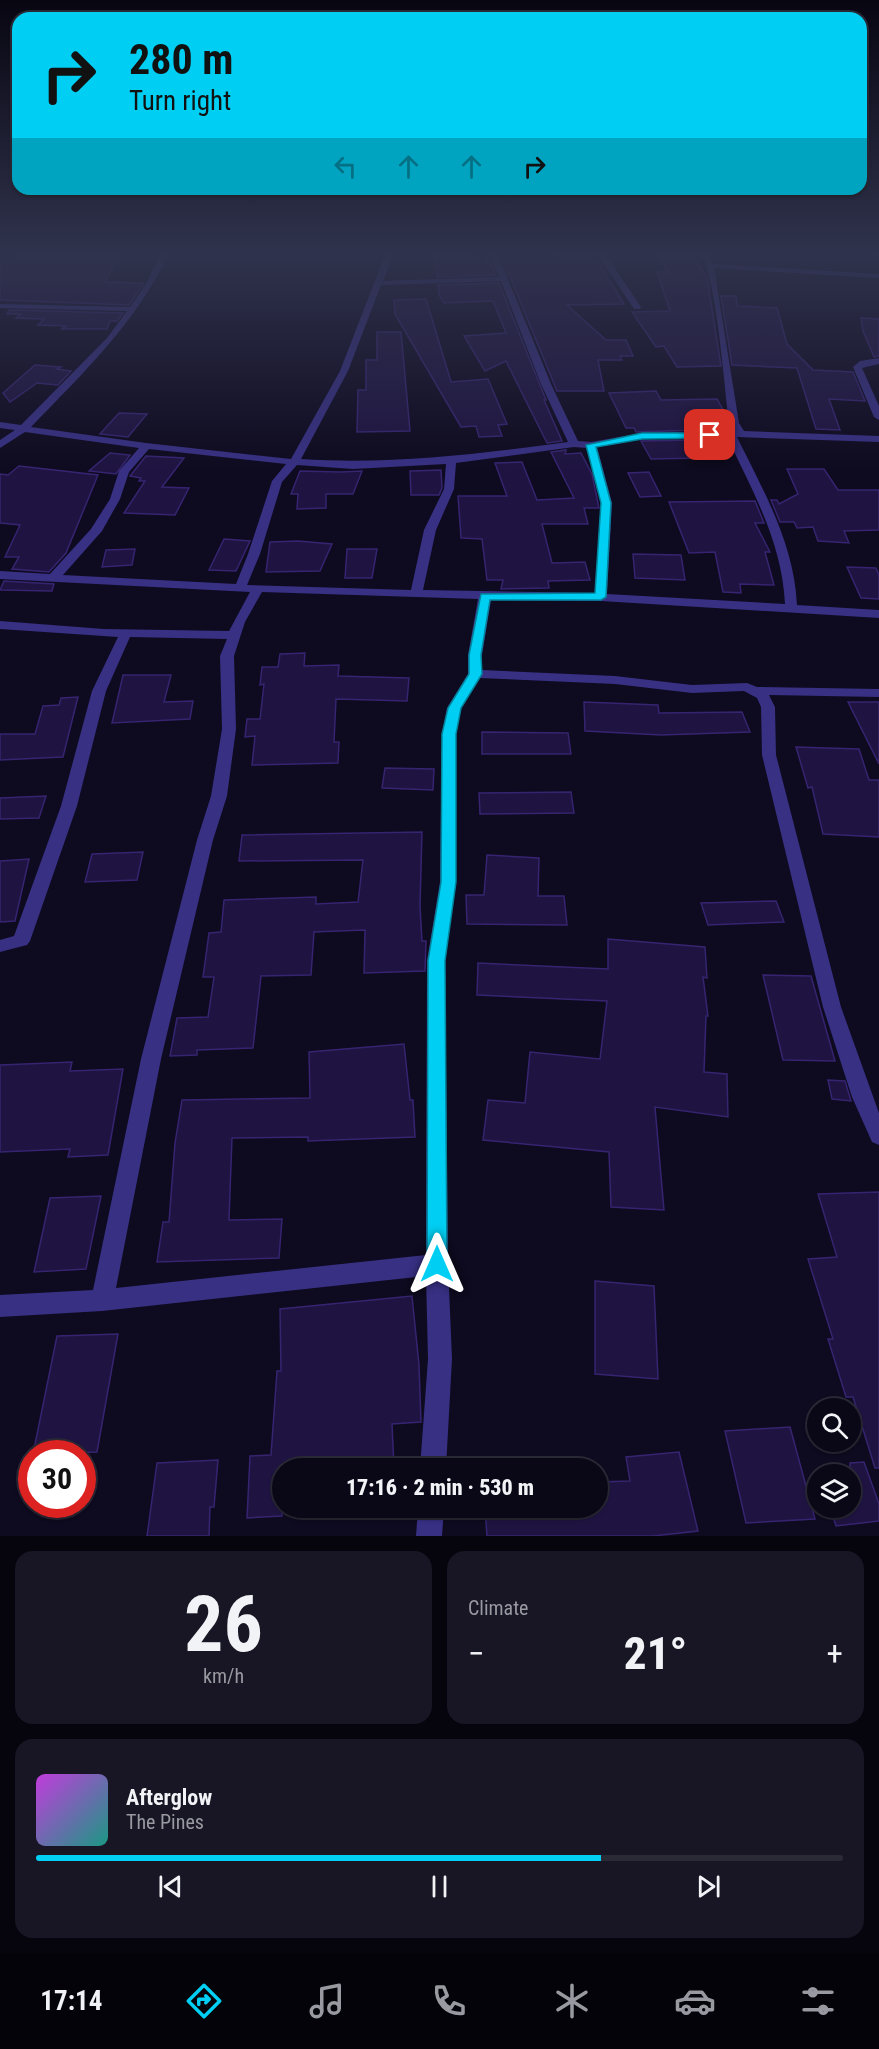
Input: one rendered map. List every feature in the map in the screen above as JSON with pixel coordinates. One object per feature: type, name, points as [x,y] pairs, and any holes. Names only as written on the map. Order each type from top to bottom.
[{"type":"street","points":[[0,445],[24,428],[110,340],[120,327]]},
{"type":"street","points":[[102,1300],[151,1059],[205,840],[219,796],[229,729],[227,656],[249,588],[254,554],[277,481],[294,462],[344,371],[362,327]]},
{"type":"street","points":[[523,327],[574,444]]},
{"type":"street","points":[[721,327],[736,435],[785,552],[791,582],[791,609]]},
{"type":"street","points":[[879,361],[863,363],[857,367],[879,417]]},
{"type":"street","points":[[0,425],[146,446],[353,466],[451,461],[574,444],[591,445],[642,436],[879,438]]},
{"type":"street","points":[[591,445],[606,503],[601,597]]},
{"type":"street","points":[[53,578],[96,531],[116,500],[124,471],[146,446]]},
{"type":"street","points":[[416,593],[430,530],[449,489],[451,461]]},
{"type":"street","points":[[0,575],[249,588],[485,596],[601,597],[879,614]]},
{"type":"street","points":[[434,1458],[440,1359],[437,1264],[436,961],[448,882],[449,734],[454,708],[476,674],[475,655],[485,596]]},
{"type":"street","points":[[0,625],[126,633],[234,635]]},
{"type":"street","points":[[0,946],[21,941],[69,806],[99,691],[126,633]]},
{"type":"street","points":[[476,674],[615,680],[692,689],[747,687],[763,696],[768,707],[771,765],[832,1007],[862,1097],[879,1136]]},
{"type":"street","points":[[757,691],[879,693]]},
{"type":"street","points":[[0,1306],[102,1300],[437,1264]]},
{"type":"street","points":[[429,1536],[430,1518]]},
{"type":"building","points":[[66,327],[108,327],[107,329],[61,329]]},
{"type":"building","points":[[402,327],[434,327],[451,382],[488,379],[507,424],[498,425],[502,436],[479,437],[476,426],[461,427]]},
{"type":"building","points":[[503,327],[517,327],[562,441],[547,443],[506,361],[485,371],[464,336],[506,333]]},
{"type":"building","points":[[531,327],[591,327],[606,340],[626,340],[633,356],[620,356],[622,360],[598,360],[604,391],[557,391]]},
{"type":"building","points":[[642,327],[715,327],[721,366],[677,367],[664,346],[656,347]]},
{"type":"building","points":[[726,327],[782,327],[787,344],[813,370],[853,372],[865,401],[829,399],[840,430],[816,429],[797,368],[732,365]]},
{"type":"building","points":[[862,327],[879,327],[879,356],[874,357]]},
{"type":"building","points":[[377,332],[401,332],[410,431],[357,432],[358,390],[366,390],[366,360],[377,360]]},
{"type":"building","points":[[35,365],[61,367],[57,369],[71,371],[58,385],[37,383],[10,402],[3,393]]},
{"type":"building","points":[[656,391],[661,400],[717,399],[726,415],[730,429],[636,432],[634,428],[626,428],[609,393]]},
{"type":"building","points":[[119,413],[147,414],[128,437],[100,434]]},
{"type":"building","points":[[691,440],[699,458],[651,459],[641,441]]},
{"type":"building","points":[[566,450],[565,454],[581,453],[592,474],[599,508],[584,508],[588,524],[542,524],[552,563],[585,562],[590,580],[548,581],[549,588],[501,589],[503,580],[487,580],[482,539],[461,538],[458,496],[507,496],[495,463],[522,462],[537,500],[574,498],[551,452]]},
{"type":"building","points":[[110,453],[130,455],[116,474],[89,471]]},
{"type":"building","points":[[146,456],[184,458],[162,487],[189,488],[175,515],[124,513],[145,481],[139,481],[141,478],[130,476]]},
{"type":"building","points":[[19,466],[98,475],[66,553],[49,572],[12,569],[19,557],[5,557],[20,525],[0,523],[0,474],[8,475]]},
{"type":"building","points":[[787,469],[824,469],[838,490],[879,490],[879,530],[844,531],[849,543],[818,541],[813,527],[797,528],[794,522],[780,522],[771,500],[777,500],[779,504],[798,494]]},
{"type":"building","points":[[441,470],[442,488],[439,495],[411,495],[410,471]]},
{"type":"building","points":[[300,471],[362,471],[353,494],[326,494],[326,508],[297,509],[298,494],[291,494]]},
{"type":"building","points":[[649,472],[661,496],[640,497],[628,473]]},
{"type":"building","points":[[755,501],[764,523],[755,523],[770,552],[765,552],[774,585],[740,584],[741,593],[723,592],[715,552],[689,553],[669,502]]},
{"type":"building","points":[[224,539],[250,541],[236,571],[209,570]]},
{"type":"building","points":[[298,541],[332,544],[320,571],[266,572],[270,542]]},
{"type":"building","points":[[135,549],[132,565],[102,567],[106,550]]},
{"type":"building","points":[[347,549],[377,549],[372,578],[345,578]]},
{"type":"building","points":[[633,554],[681,555],[685,580],[635,578]]},
{"type":"building","points":[[847,567],[876,568],[879,575],[879,599],[861,598]]},
{"type":"building","points":[[4,581],[54,584],[52,591],[0,590]]},
{"type":"building","points":[[305,653],[304,666],[339,665],[338,676],[409,678],[407,701],[336,699],[334,742],[339,742],[338,763],[252,765],[255,736],[245,737],[247,719],[260,719],[264,684],[260,685],[262,667],[278,667],[280,654]]},
{"type":"building","points":[[123,675],[171,675],[164,702],[193,701],[190,719],[112,723]]},
{"type":"building","points":[[78,697],[63,757],[0,760],[0,734],[35,734],[43,706],[59,705],[61,698]]},
{"type":"building","points":[[584,702],[658,705],[659,713],[742,712],[750,732],[661,735],[585,731]]},
{"type":"building","points":[[848,702],[879,702],[879,764]]},
{"type":"building","points":[[482,732],[568,733],[571,754],[482,754]]},
{"type":"building","points":[[796,747],[859,749],[869,780],[879,780],[879,837],[823,834],[812,787],[808,788]]},
{"type":"building","points":[[385,768],[434,769],[433,790],[382,788]]},
{"type":"building","points":[[571,792],[574,813],[480,814],[479,793]]},
{"type":"building","points":[[46,796],[39,818],[0,819],[0,798]]},
{"type":"building","points":[[422,832],[420,906],[422,941],[426,941],[425,971],[364,973],[365,930],[314,932],[311,975],[261,976],[253,1048],[197,1050],[197,1055],[170,1056],[177,1018],[208,1017],[214,977],[203,977],[209,933],[221,932],[224,900],[316,897],[316,904],[358,902],[363,860],[239,861],[242,835]]},
{"type":"building","points":[[143,852],[137,880],[85,882],[92,854]]},
{"type":"building","points":[[487,855],[539,858],[538,896],[564,896],[567,925],[467,924],[466,895],[484,895]]},
{"type":"building","points":[[29,859],[15,921],[0,922],[0,861]]},
{"type":"building","points":[[776,901],[784,922],[708,925],[701,903]]},
{"type":"building","points":[[608,939],[705,947],[707,978],[703,977],[708,1016],[706,1016],[704,1072],[727,1074],[728,1117],[655,1107],[664,1210],[611,1207],[609,1152],[483,1140],[488,1100],[525,1103],[530,1052],[600,1059],[607,1001],[477,995],[478,963],[608,969]]},
{"type":"building","points":[[763,975],[811,976],[835,1061],[783,1060]]},
{"type":"building","points":[[404,1044],[410,1100],[413,1100],[415,1137],[308,1141],[308,1137],[232,1138],[229,1220],[282,1219],[279,1258],[157,1262],[163,1222],[169,1222],[175,1143],[182,1100],[310,1098],[309,1052]]},
{"type":"building","points":[[72,1062],[70,1071],[123,1069],[108,1155],[68,1157],[70,1149],[0,1152],[0,1065]]},
{"type":"building","points":[[828,1080],[845,1081],[851,1101],[832,1099]]},
{"type":"building","points":[[879,1192],[879,1468],[875,1468],[861,1423],[861,1398],[846,1397],[828,1339],[833,1339],[808,1259],[837,1257],[818,1194]]},
{"type":"building","points":[[101,1196],[86,1269],[34,1272],[50,1198]]},
{"type":"building","points":[[595,1281],[654,1286],[658,1379],[595,1374]]},
{"type":"building","points":[[412,1296],[419,1365],[421,1422],[392,1424],[394,1458],[272,1458],[272,1517],[247,1518],[250,1456],[271,1455],[277,1371],[281,1371],[280,1309]]},
{"type":"building","points":[[118,1334],[97,1452],[96,1440],[36,1440],[57,1336]]},
{"type":"building","points":[[790,1427],[807,1490],[807,1518],[815,1519],[746,1523],[725,1431]]},
{"type":"building","points":[[679,1452],[698,1531],[653,1536],[487,1536],[486,1518],[608,1518],[608,1482],[630,1481],[626,1457]]},
{"type":"building","points":[[218,1460],[214,1507],[210,1507],[209,1536],[147,1536],[157,1463]]},
{"type":"building","points":[[864,1462],[879,1504],[879,1521],[836,1526],[833,1518],[861,1518],[861,1464],[850,1463]]},
{"type":"route","points":[[437,1264],[436,961],[448,882],[449,734],[454,708],[476,674],[475,655],[485,596],[601,597],[606,503],[591,445],[642,436],[710,435]]}]
